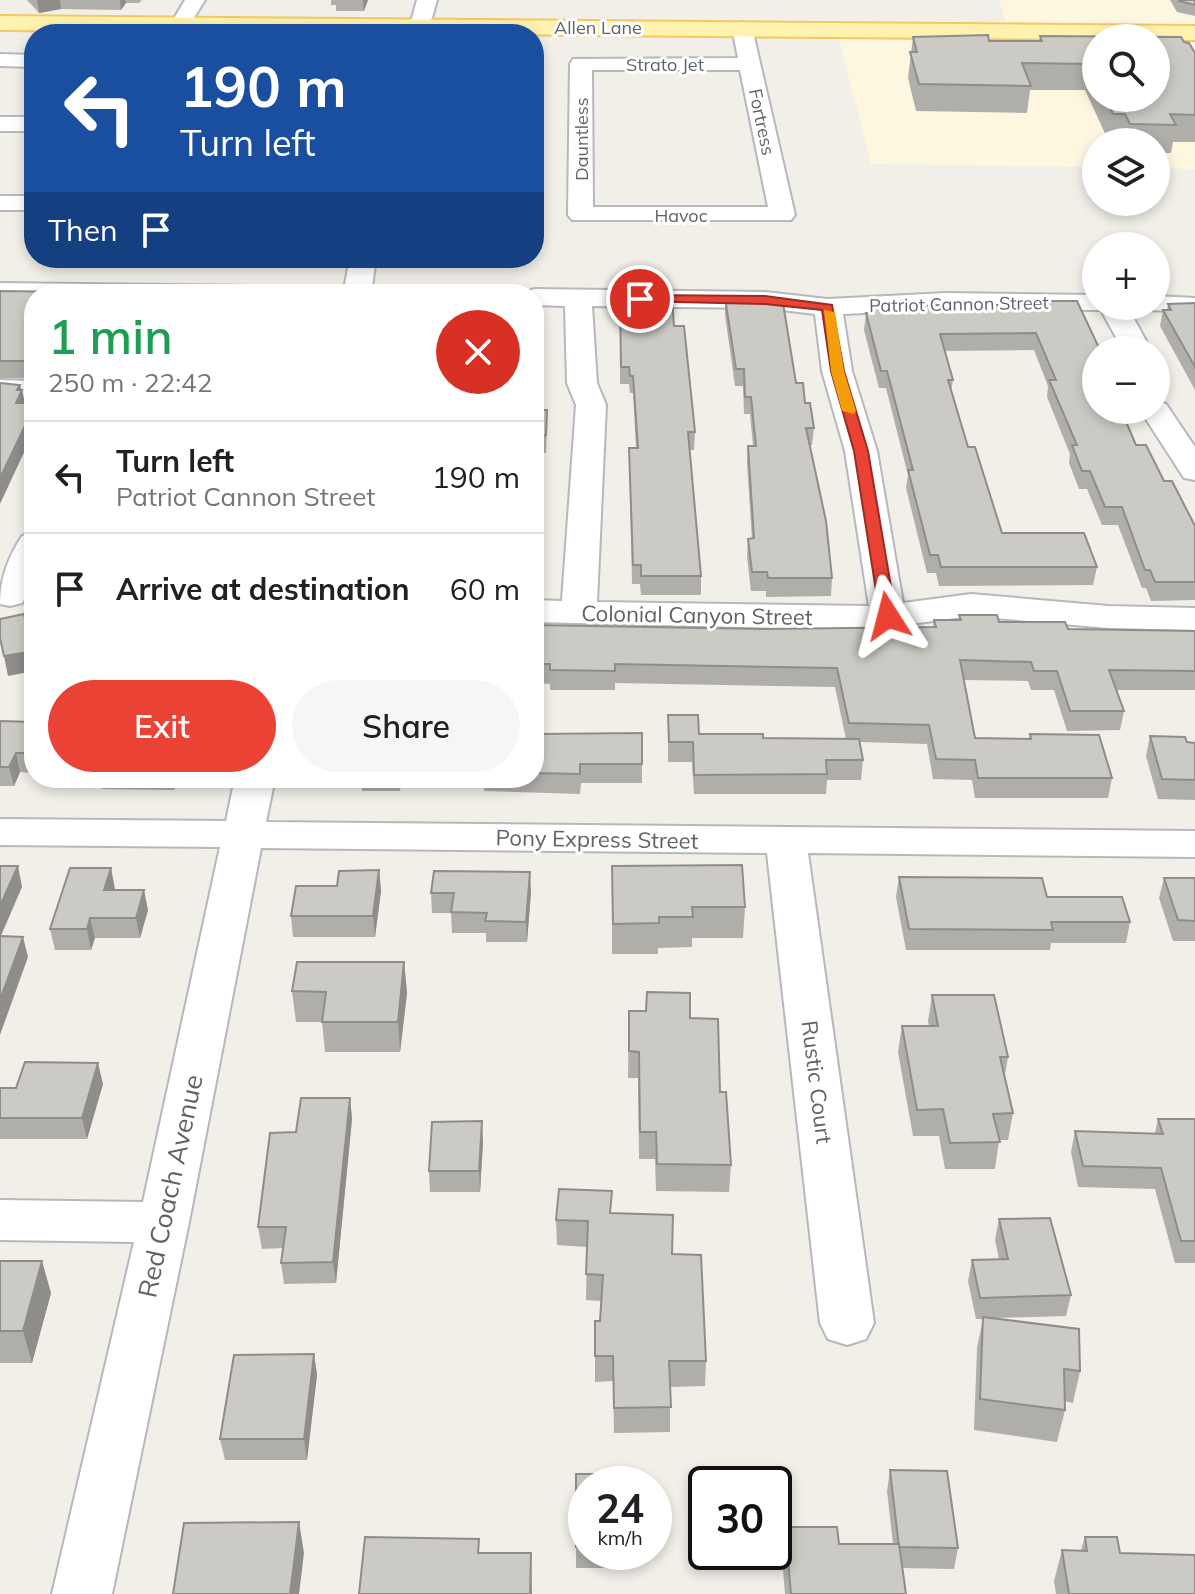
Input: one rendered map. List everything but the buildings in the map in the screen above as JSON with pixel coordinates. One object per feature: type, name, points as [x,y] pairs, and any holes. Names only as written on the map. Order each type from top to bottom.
[{"type":"main road","name":"Allen Lane","points":[[0,23],[90,24]]},
{"type":"main road","name":"Allen Lane","points":[[544,29],[1195,33]]},
{"type":"street","points":[[181,24],[195,0]]},
{"type":"street","points":[[418,24],[427,0]]},
{"type":"street","name":"Fortress","points":[[742,28],[782,215]]},
{"type":"street","points":[[0,60],[24,61]]},
{"type":"street","name":"Strato Jet","points":[[581,64],[750,64]]},
{"type":"street","name":"Dauntless","points":[[581,64],[581,215]]},
{"type":"street","points":[[0,124],[24,124]]},
{"type":"street","points":[[0,203],[24,203]]},
{"type":"street","name":"Havoc","points":[[581,215],[782,215]]},
{"type":"street","points":[[0,291],[24,291]]},
{"type":"street","name":"Patriot Cannon Street","points":[[544,297],[765,300],[828,307],[946,301],[1082,303]]},
{"type":"street","points":[[578,298],[582,383],[591,405],[579,612]]},
{"type":"street","points":[[1170,304],[1192,305]]},
{"type":"street","points":[[828,307],[837,371],[861,451],[888,616]]},
{"type":"street","points":[[0,389],[24,390]]},
{"type":"street","points":[[1164,424],[1195,471]]},
{"type":"street","points":[[10,596],[24,565]]},
{"type":"street","name":"Colonial Canyon Street","points":[[544,611],[824,618],[888,616],[971,605],[1108,617],[1195,619]]},
{"type":"street","name":"Red Coach Avenue","points":[[82,1594],[164,1222],[253,788]]},
{"type":"street","name":"Pony Express Street","points":[[0,832],[1195,844]]},
{"type":"street","name":"Rustic Court","points":[[786,841],[847,1323]]},
{"type":"street","points":[[0,1220],[164,1222]]},
{"type":"shaded area","points":[[999,0],[1195,0],[1195,25],[1006,22]]},
{"type":"shaded area","points":[[839,39],[1082,40],[1082,112],[1170,112],[1170,40],[1195,40],[1195,169],[1170,168],[1170,128],[1082,128],[1082,167],[871,164]]},
{"type":"slow traffic","points":[[829,312],[837,371],[849,411]]},
{"type":"route","points":[[640,299],[765,300],[828,307],[837,371],[861,451],[888,616]]}]
